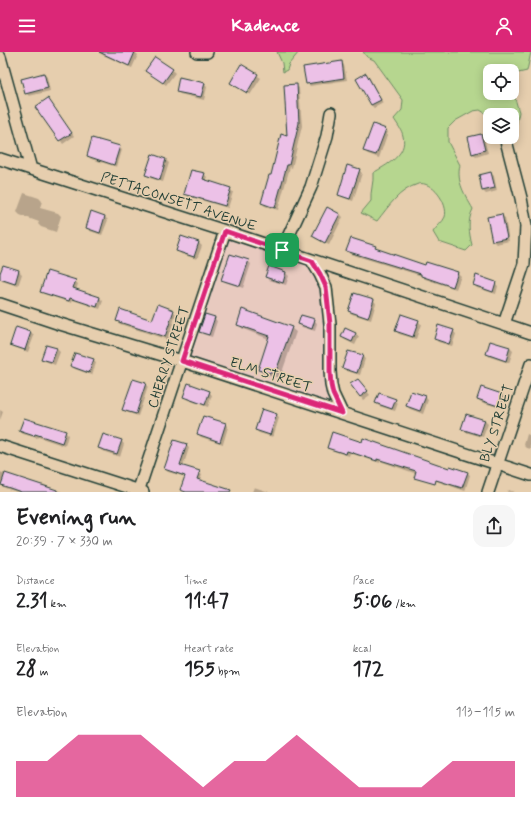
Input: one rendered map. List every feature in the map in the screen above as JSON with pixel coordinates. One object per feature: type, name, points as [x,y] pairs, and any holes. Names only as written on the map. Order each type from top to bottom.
[{"type":"street","points":[[197,52],[207,52]]},
{"type":"street","points":[[0,57],[32,169]]},
{"type":"street","points":[[282,250],[311,187],[327,136],[331,113]]},
{"type":"street","points":[[504,324],[524,264],[526,226],[521,198],[507,144]]},
{"type":"street","name":"PETTACONSETT AVENUE","points":[[0,159],[225,231],[531,333]]},
{"type":"street","name":"CHERRY STREET","points":[[140,492],[225,231]]},
{"type":"street","points":[[312,261],[326,287],[330,324],[331,385],[333,394],[342,413]]},
{"type":"street","name":"ELM STREET","points":[[0,304],[182,361],[531,475]]},
{"type":"street","name":"BLY STREET","points":[[488,492],[531,364]]},
{"type":"street","points":[[0,446],[140,492]]},
{"type":"shaded area","points":[[224,231],[283,249],[318,270],[339,409],[183,360]]},
{"type":"green space","points":[[277,52],[299,52],[289,64],[287,70],[283,72],[282,63]]},
{"type":"green space","points":[[363,52],[531,52],[527,71],[519,73],[519,64],[483,64],[483,100],[515,100],[518,108],[483,108],[483,112],[480,110],[473,111],[455,121],[448,128],[448,142],[460,165],[460,183],[473,209],[469,227],[472,245],[466,251],[439,242],[433,232],[444,219],[446,212],[442,200],[434,189],[429,186],[418,184],[405,190],[390,204],[377,221],[361,213],[371,201],[373,173],[395,159],[404,143],[402,132],[394,119],[402,110],[403,100],[374,60],[367,57]]},
{"type":"building","points":[[99,52],[135,52],[129,66]]},
{"type":"building","points":[[155,57],[173,69],[163,83],[145,71]]},
{"type":"building","points":[[342,61],[344,78],[306,84],[303,67]]},
{"type":"building","points":[[241,64],[258,74],[247,93],[230,83]]},
{"type":"building","points":[[44,73],[48,88],[25,94],[21,79]]},
{"type":"building","points":[[366,73],[381,100],[371,105],[356,79]]},
{"type":"building","points":[[179,77],[205,83],[201,97],[176,92]]},
{"type":"building","points":[[297,84],[299,123],[289,165],[287,165],[275,208],[261,203],[269,175],[271,175],[281,134],[287,136],[284,85]]},
{"type":"building","points":[[48,98],[72,133],[59,141],[35,107]]},
{"type":"building","points":[[373,124],[386,129],[376,155],[363,151]]},
{"type":"building","points":[[481,134],[485,150],[472,154],[468,137]]},
{"type":"building","points":[[92,138],[120,146],[114,165],[87,156]]},
{"type":"building","points":[[152,154],[166,159],[160,180],[145,175]]},
{"type":"building","points":[[347,165],[360,169],[350,199],[338,195]]},
{"type":"building","points":[[191,170],[205,173],[203,179],[231,188],[225,206],[184,194]]},
{"type":"building","points":[[491,172],[495,188],[482,191],[479,175]]},
{"type":"building","points":[[327,207],[340,214],[325,243],[312,236]]},
{"type":"building","points":[[91,211],[105,216],[100,233],[86,228]]},
{"type":"building","points":[[502,214],[507,238],[492,241],[487,217]]},
{"type":"building","points":[[181,236],[199,242],[194,257],[176,251]]},
{"type":"building","points":[[351,238],[425,265],[426,262],[458,272],[453,287],[421,276],[421,274],[346,251]]},
{"type":"building","points":[[230,254],[249,260],[240,286],[221,280]]},
{"type":"building","points":[[3,265],[19,270],[15,284],[0,279],[0,273]]},
{"type":"building","points":[[269,266],[286,272],[283,283],[265,277]]},
{"type":"building","points":[[47,271],[76,280],[73,288],[100,297],[97,307],[70,298],[69,301],[40,292]]},
{"type":"building","points":[[476,275],[496,282],[493,292],[473,285]]},
{"type":"building","points":[[354,293],[374,299],[368,318],[348,311]]},
{"type":"building","points":[[158,304],[174,310],[165,337],[116,321],[120,309],[152,320]]},
{"type":"building","points":[[242,309],[292,327],[275,374],[258,370],[269,336],[237,325]]},
{"type":"building","points":[[205,314],[215,317],[209,335],[199,332]]},
{"type":"building","points":[[401,314],[419,320],[413,337],[395,331]]},
{"type":"building","points":[[301,315],[315,319],[312,329],[298,324]]},
{"type":"building","points":[[438,325],[454,330],[449,344],[434,339]]},
{"type":"building","points":[[16,327],[31,332],[25,350],[10,345]]},
{"type":"building","points":[[345,328],[356,333],[352,342],[341,337]]},
{"type":"building","points":[[490,341],[510,347],[506,361],[486,354]]},
{"type":"building","points":[[46,345],[57,348],[52,362],[41,359]]},
{"type":"building","points":[[348,351],[363,355],[357,373],[342,368]]},
{"type":"building","points":[[75,353],[94,359],[89,373],[70,366]]},
{"type":"building","points":[[133,379],[146,383],[136,414],[122,410]]},
{"type":"building","points":[[358,379],[368,391],[360,397],[350,384]]},
{"type":"building","points":[[188,383],[210,391],[205,405],[183,397]]},
{"type":"building","points":[[481,387],[502,394],[498,406],[477,399]]},
{"type":"building","points":[[411,391],[426,396],[420,411],[406,406]]},
{"type":"building","points":[[379,393],[396,399],[392,409],[375,403]]},
{"type":"building","points":[[262,409],[277,414],[270,435],[255,430]]},
{"type":"building","points":[[466,414],[485,420],[480,435],[461,429]]},
{"type":"building","points":[[203,416],[226,423],[220,442],[197,434]]},
{"type":"building","points":[[24,418],[66,431],[62,443],[35,434],[34,436],[19,431]]},
{"type":"building","points":[[332,432],[362,442],[363,438],[449,468],[450,466],[468,472],[462,488],[436,480],[435,484],[414,478],[416,471],[377,459],[377,461],[347,451],[346,454],[327,448]]},
{"type":"building","points":[[103,434],[122,440],[117,454],[98,448]]},
{"type":"building","points":[[174,440],[187,444],[180,465],[200,471],[197,479],[231,490],[230,492],[186,492],[180,490],[185,476],[164,469]]},
{"type":"building","points":[[5,473],[57,490],[57,492],[21,492],[1,485]]},
{"type":"route","points":[[225,231],[282,250],[312,261],[326,287],[330,324],[331,385],[333,394],[342,413],[182,361],[225,231]]}]
